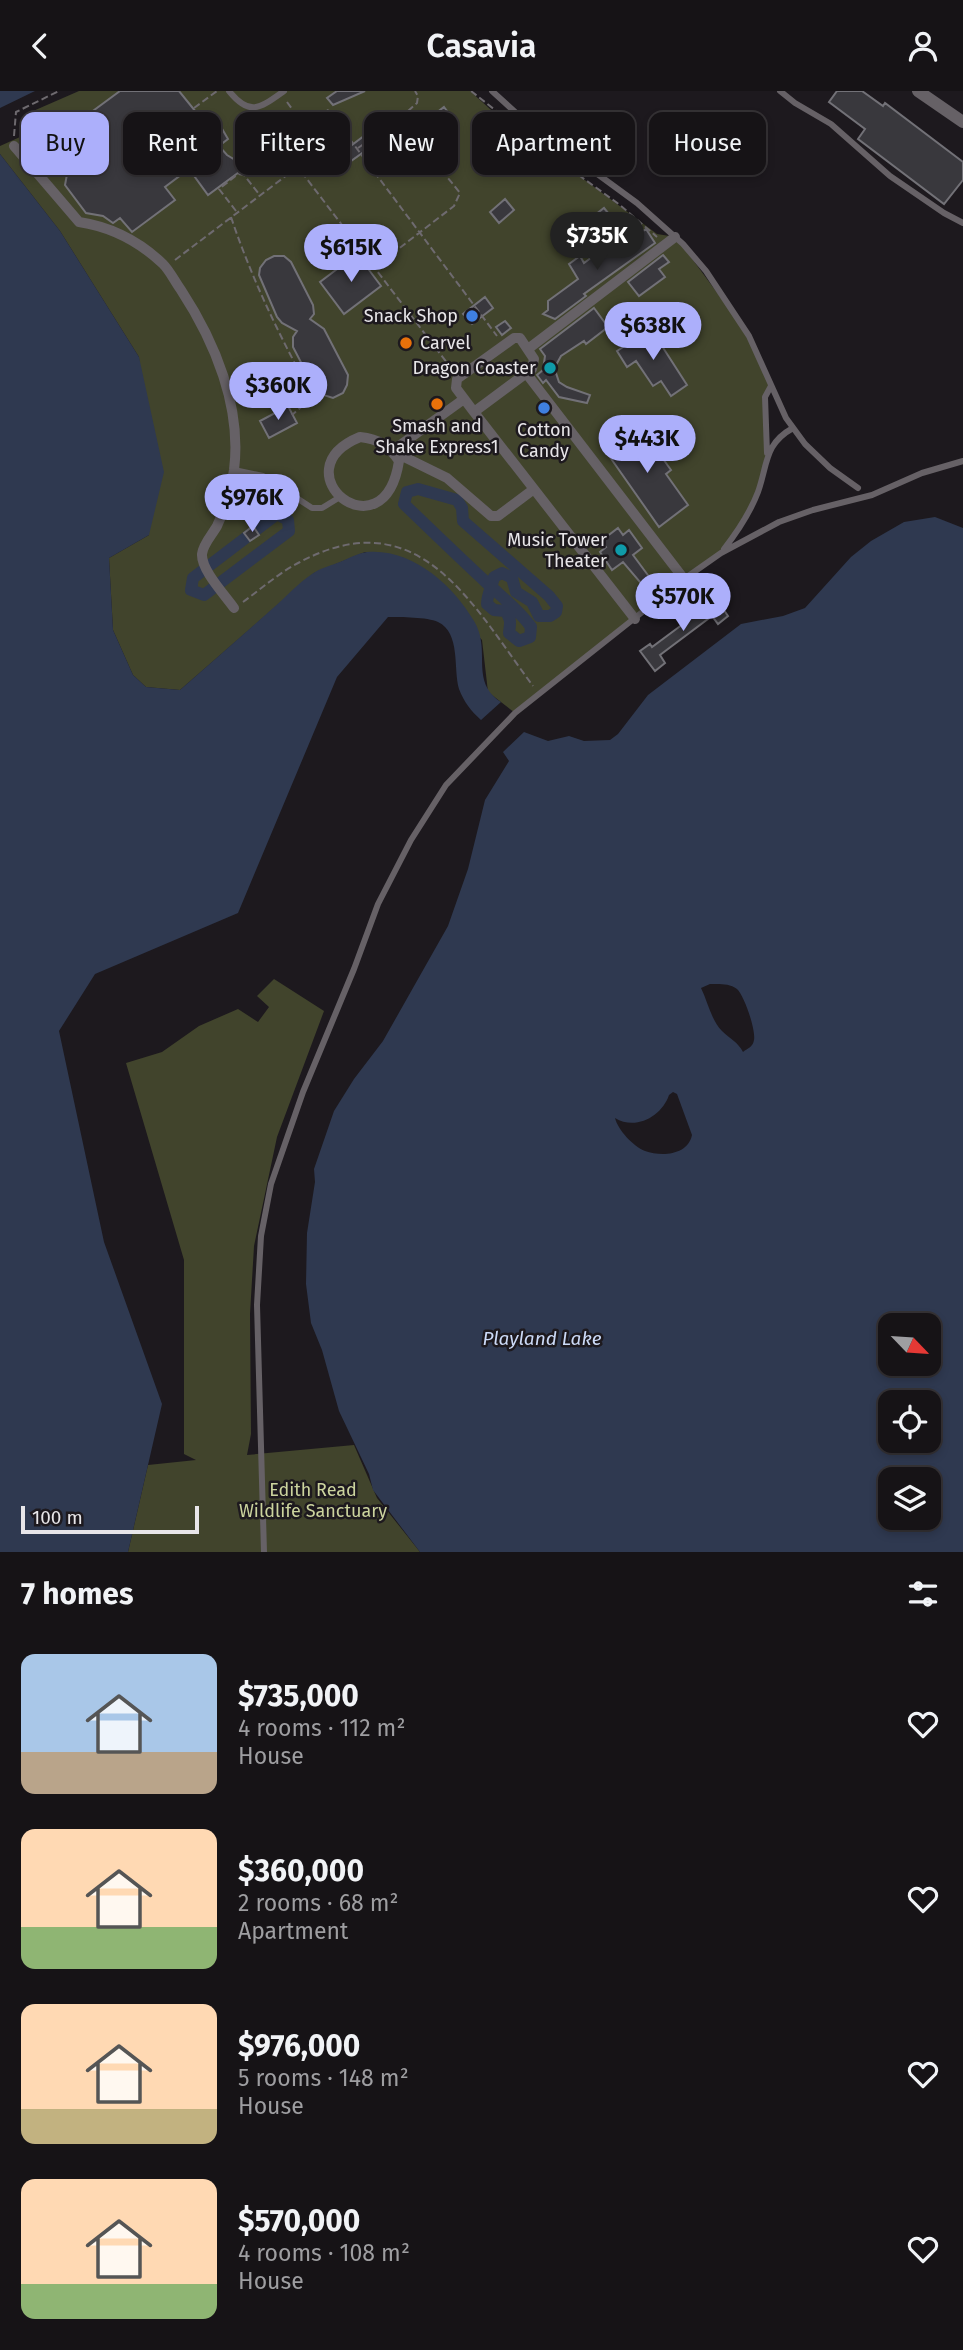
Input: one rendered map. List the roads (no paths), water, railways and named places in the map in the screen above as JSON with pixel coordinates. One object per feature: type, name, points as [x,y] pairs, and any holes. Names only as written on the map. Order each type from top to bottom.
[{"type":"street","points":[[918,91],[963,122]]},
{"type":"street","points":[[13,146],[79,222],[99,225],[121,234],[141,245],[166,267],[209,338],[226,386],[236,435],[227,500],[202,554],[204,566],[234,608]]},
{"type":"street","points":[[528,349],[676,236]]},
{"type":"street","points":[[474,412],[532,369],[534,359],[520,338],[514,338],[459,378],[456,388],[474,412],[635,619]]},
{"type":"street","points":[[526,373],[684,579]]},
{"type":"street","points":[[392,451],[464,399]]},
{"type":"street","points":[[392,451],[399,461],[396,478],[388,494],[374,504],[358,507],[340,497],[331,487],[328,469],[336,451],[347,442],[360,437],[376,439],[392,451],[447,478],[491,516],[498,516],[534,489]]},
{"type":"lane","points":[[229,91],[240,104],[251,108],[262,106],[282,92]]},
{"type":"lane","points":[[492,91],[525,121],[631,198],[676,236],[706,271],[733,310],[793,428],[830,468],[858,488]]},
{"type":"lane","points":[[780,91],[831,124],[890,176],[963,223]]},
{"type":"lane","points":[[767,457],[765,397],[771,386]]},
{"type":"lane","points":[[721,553],[742,527],[758,493],[773,442],[793,428]]},
{"type":"lane","points":[[264,1552],[257,1305],[261,1236],[271,1184],[303,1092],[378,904],[411,840],[446,785],[515,713],[684,579],[721,553],[779,522],[872,495],[922,473],[963,461]]},
{"type":"lane","points":[[233,470],[263,476],[312,508],[322,508],[340,497]]},
{"type":"water","points":[[0,91],[35,91],[0,108]]},
{"type":"water","points":[[0,154],[60,231],[139,357],[164,472],[149,535],[109,558],[113,630],[133,675],[146,687],[180,690],[312,574],[359,554],[384,552],[415,563],[443,582],[455,594],[479,632],[486,685],[491,694],[501,702],[481,720],[468,706],[459,689],[453,643],[445,627],[427,619],[388,617],[337,677],[238,913],[95,974],[59,1031],[104,1242],[162,1404],[128,1552],[0,1552]]},
{"type":"water","name":"Playland Lake","points":[[935,517],[963,528],[963,1552],[420,1552],[373,1490],[369,1474],[339,1411],[322,1350],[311,1323],[306,1284],[307,1233],[315,1182],[314,1169],[334,1111],[383,1041],[448,926],[468,869],[485,800],[509,761],[503,752],[524,732],[548,741],[569,736],[584,741],[610,740],[618,734],[648,695],[741,624],[783,616],[805,608],[851,557],[871,541],[904,522]],"holes":[[[710,984],[737,989],[746,1005],[754,1040],[743,1052],[718,1027],[712,1016],[701,988]],[[673,1092],[677,1094],[692,1135],[690,1142],[673,1153],[645,1151],[627,1137],[615,1118],[631,1123],[647,1119],[661,1109]]]},
{"type":"waterway","points":[[549,596],[463,521],[462,508],[457,500],[418,489],[407,492],[404,504],[488,584],[494,589],[505,600],[511,605],[527,621],[531,627],[530,637],[519,641],[509,633],[510,619],[505,611],[494,610],[487,604],[488,597],[491,587],[492,584],[493,581],[494,577],[502,573],[512,578],[516,592],[532,602],[539,616],[550,616],[556,612],[557,606],[549,596]]},
{"type":"waterway","points":[[277,514],[288,520],[289,531],[204,595],[191,590],[193,578],[277,514]]},
{"type":"place","name":"Snack Shop","points":[[472,316]]},
{"type":"place","name":"Carvel","points":[[406,343]]},
{"type":"place","name":"Dragon Coaster","points":[[550,368]]},
{"type":"place","name":"Smash and Shake Express1","points":[[437,404]]},
{"type":"place","name":"Cotton Candy","points":[[544,408]]},
{"type":"place","name":"Music Tower Theater","points":[[621,550]]},
{"type":"park label","name":"Edith Read Wildlife Sanctuary","points":[[313,1500]]}]
